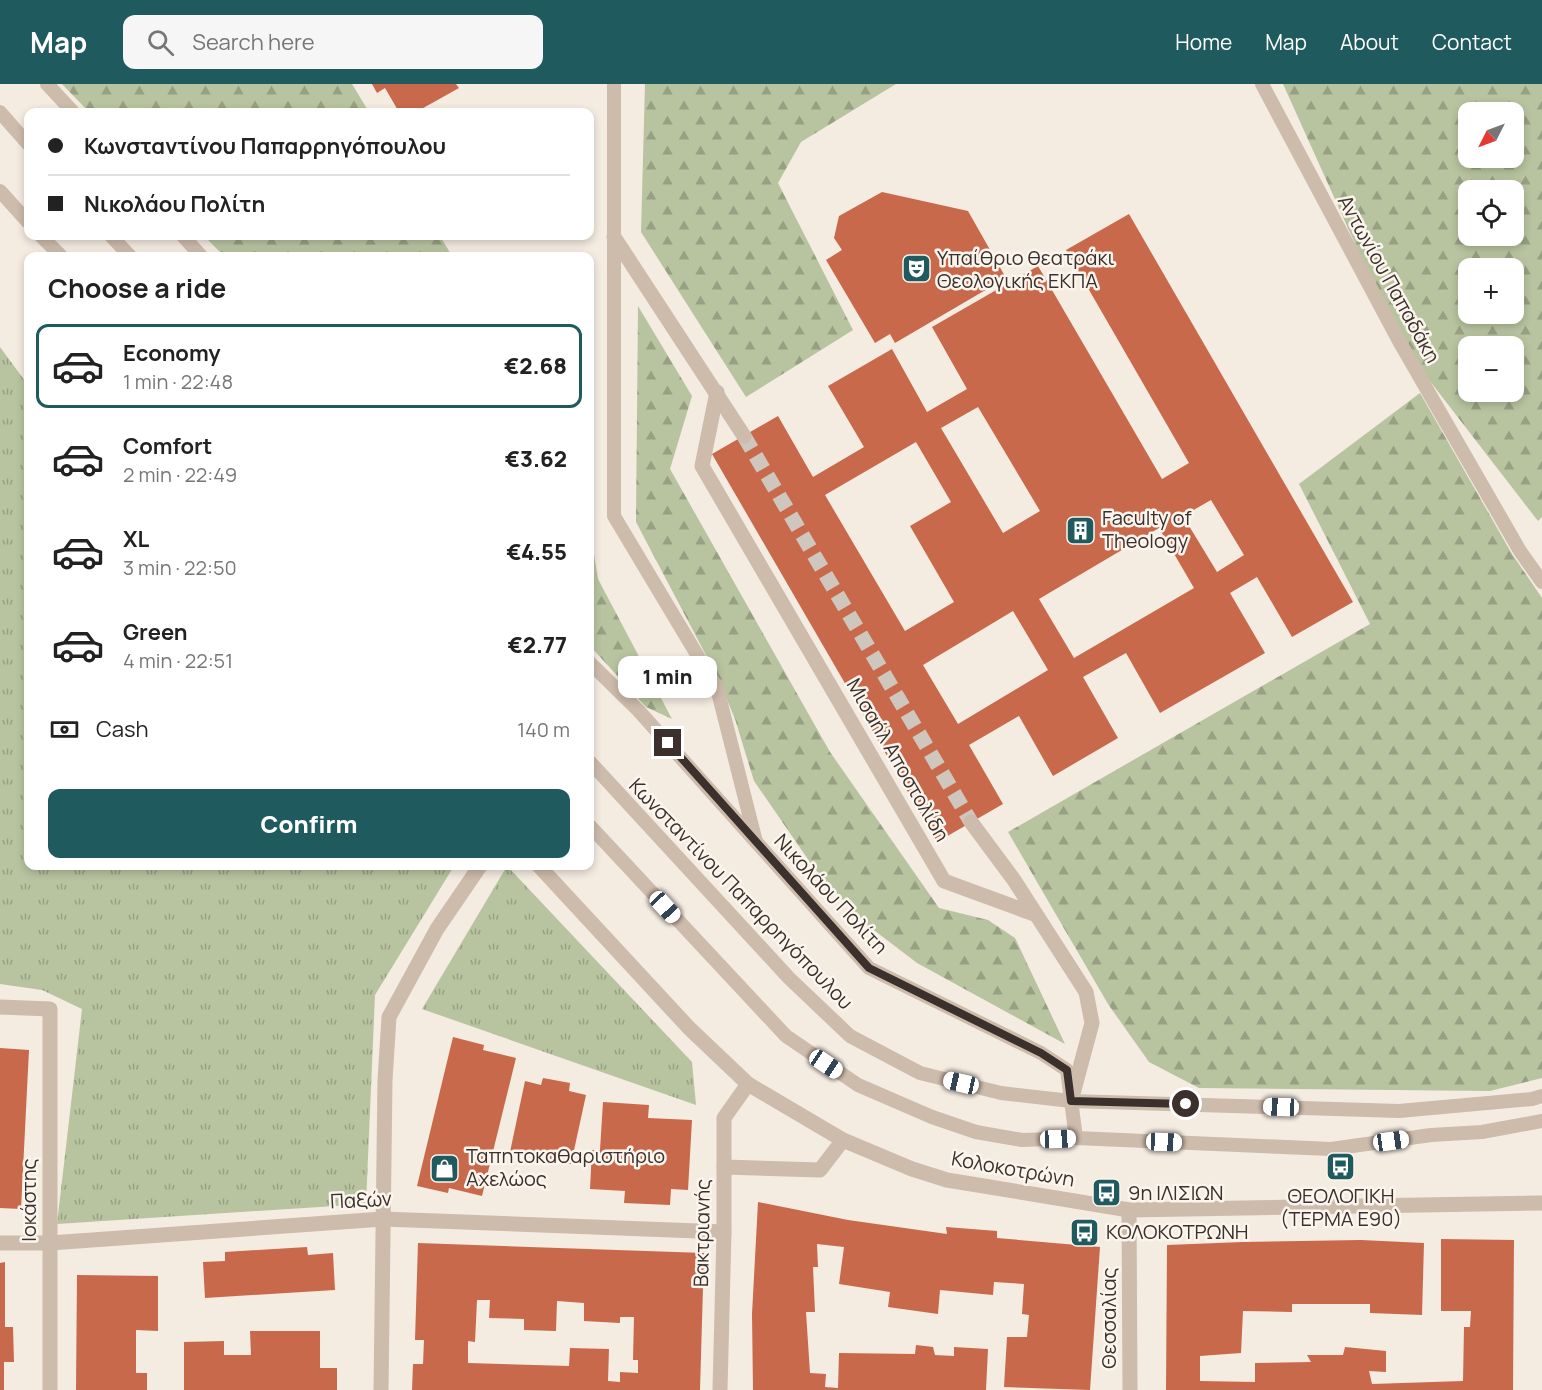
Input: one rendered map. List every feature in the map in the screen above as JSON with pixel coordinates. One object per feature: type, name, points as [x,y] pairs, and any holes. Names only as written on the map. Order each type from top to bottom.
[{"type":"street","points":[[614,237],[744,436]]},
{"type":"street","name":"Μισαήλ Αποστολίδη","points":[[717,392],[702,466],[944,881],[1034,914]]},
{"type":"street","points":[[971,822],[1014,880],[1086,992],[1092,1023],[1071,1101]]},
{"type":"street","points":[[381,1390],[389,1017],[437,929],[477,870]]},
{"type":"street","name":"Κολοκοτρώνη","points":[[543,870],[689,1028],[748,1084],[843,1140],[947,1180],[1130,1210],[1542,1203]]},
{"type":"street","name":"Ιοκάστης","points":[[0,1007],[50,1009],[50,1390]]},
{"type":"street","name":"Βακτριανής","points":[[720,1390],[724,1118],[748,1084]]},
{"type":"street","points":[[724,1167],[820,1170],[843,1140]]},
{"type":"street","name":"Θεσσαλίας","points":[[1130,1210],[1130,1390]]},
{"type":"street","name":"Παξών","points":[[0,1244],[50,1243],[383,1219],[724,1232]]},
{"type":"lane","points":[[47,84],[69,108]]},
{"type":"lane","points":[[614,84],[614,516],[717,688],[756,842]]},
{"type":"lane","name":"Αντωνίου Παπαδάκη","points":[[1262,84],[1399,341],[1520,551],[1542,582]]},
{"type":"lane","points":[[0,112],[24,139]]},
{"type":"lane","points":[[0,191],[24,218]]},
{"type":"lane","points":[[45,240],[57,252]]},
{"type":"lane","points":[[115,240],[126,252]]},
{"type":"lane","points":[[187,240],[197,252]]},
{"type":"lane","name":"Νικολάου Πολίτη","points":[[594,667],[638,710],[869,968],[1041,1053],[1067,1070],[1076,1138]]},
{"type":"lane","name":"Κωνσταντίνου Παπαρρηγόπουλου","points":[[594,766],[789,978],[850,1036],[920,1073],[1001,1093],[1071,1101],[1399,1111],[1532,1100],[1542,1096]]},
{"type":"lane","points":[[594,830],[786,1036],[858,1085],[932,1117],[976,1132],[1022,1140],[1076,1138],[1331,1149],[1431,1135],[1482,1132],[1542,1121]]},
{"type":"green space","points":[[62,84],[352,84],[367,108],[85,108]]},
{"type":"green space","points":[[645,84],[896,84],[801,142],[778,183],[853,330],[746,397],[641,232]]},
{"type":"green space","points":[[1283,84],[1542,84],[1542,517],[1538,521],[1399,341]]},
{"type":"green space","points":[[208,240],[442,240],[450,252],[220,252]]},
{"type":"green space","points":[[638,306],[692,396],[670,469],[830,752],[939,908],[988,920],[1015,938],[1065,1044],[917,963],[862,921],[814,868],[754,781],[735,719],[718,678],[636,522]]},
{"type":"green space","points":[[0,347],[24,380],[24,870],[452,870],[375,995],[366,1204],[57,1224],[82,1009],[42,990],[0,984]]},
{"type":"green space","points":[[1420,393],[1512,554],[1542,598],[1542,1078],[1490,1091],[1199,1088],[1149,1062],[1108,1004],[1008,832],[1370,624],[1299,484]]},
{"type":"green space","points":[[594,554],[598,579],[672,719],[646,707],[594,650]]},
{"type":"green space","points":[[505,870],[511,870],[692,1062],[696,1105],[422,1009]]},
{"type":"building","points":[[372,84],[456,84],[459,88],[423,108],[397,108],[385,88],[377,93]]},
{"type":"building","name":"Υπαίθριο θεατράκι Θεολογικής ΕΚΠΑ","points":[[882,192],[968,211],[1006,278],[895,343],[890,334],[875,343],[826,260],[842,250],[834,238],[839,216]]},
{"type":"building","name":"Faculty of Theology","points":[[1129,214],[1353,602],[1292,637],[1257,577],[1230,593],[1265,653],[1160,713],[1126,653],[1083,677],[1118,738],[1053,776],[1019,716],[969,745],[1003,804],[937,842],[712,454],[778,416],[813,477],[864,447],[828,386],[892,349],[927,412],[967,389],[932,327],[1038,266],[1162,479],[1189,463],[1066,250]],"holes":[[[978,407],[1040,511],[1003,533],[941,428]],[[916,442],[951,502],[910,526],[954,602],[905,631],[825,495]],[[1211,500],[1244,555],[1217,572],[1183,516]],[[1159,528],[1194,588],[1074,658],[1039,599]],[[1013,611],[1048,670],[958,724],[923,665]]]},
{"type":"building","points":[[453,1037],[484,1045],[483,1050],[516,1058],[482,1196],[449,1188],[448,1193],[417,1186]]},
{"type":"building","points":[[0,1048],[29,1050],[21,1209],[0,1208]]},
{"type":"building","points":[[543,1078],[570,1083],[569,1091],[586,1095],[571,1164],[510,1152],[525,1081],[541,1085]]},
{"type":"building","points":[[603,1102],[649,1105],[648,1118],[692,1120],[688,1190],[671,1189],[670,1205],[624,1203],[625,1191],[590,1189],[592,1150],[600,1150]]},
{"type":"building","points":[[758,1202],[848,1220],[947,1234],[946,1227],[997,1231],[997,1238],[1100,1247],[1090,1390],[1004,1387],[1007,1337],[1027,1337],[1029,1315],[1022,1314],[1024,1284],[994,1282],[993,1295],[940,1290],[938,1314],[888,1307],[890,1292],[839,1284],[844,1247],[817,1244],[818,1267],[813,1267],[815,1312],[806,1312],[810,1373],[826,1374],[825,1387],[838,1388],[839,1353],[915,1354],[916,1345],[933,1347],[935,1355],[954,1356],[954,1347],[988,1349],[986,1390],[753,1390],[752,1314]]},
{"type":"building","points":[[1441,1239],[1514,1240],[1513,1390],[1166,1390],[1167,1245],[1243,1242],[1361,1240],[1424,1243],[1422,1315],[1370,1313],[1370,1304],[1292,1304],[1292,1312],[1243,1311],[1241,1353],[1200,1356],[1200,1381],[1255,1382],[1255,1363],[1311,1362],[1307,1355],[1343,1355],[1345,1347],[1386,1351],[1386,1372],[1369,1371],[1372,1384],[1463,1381],[1464,1327],[1470,1327],[1471,1311],[1441,1311]]},
{"type":"building","points":[[418,1243],[704,1253],[700,1390],[412,1390],[413,1364],[423,1364],[424,1340],[415,1340]],"holes":[[[477,1300],[490,1300],[489,1318],[524,1319],[524,1330],[556,1331],[557,1301],[584,1303],[584,1321],[620,1323],[620,1317],[634,1317],[633,1360],[638,1360],[638,1373],[620,1372],[620,1382],[608,1381],[609,1349],[570,1348],[569,1366],[468,1363],[468,1341],[475,1342]]]},
{"type":"building","points":[[307,1247],[308,1255],[333,1253],[335,1290],[205,1298],[203,1262],[225,1261],[225,1252]]},
{"type":"building","points":[[5,1262],[5,1327],[13,1327],[14,1362],[4,1362],[4,1390],[0,1390],[0,1263]]},
{"type":"building","points":[[77,1275],[158,1276],[158,1331],[136,1330],[136,1373],[147,1373],[147,1390],[76,1390]]},
{"type":"building","points":[[250,1331],[320,1331],[320,1368],[337,1368],[337,1390],[184,1390],[184,1342],[224,1341],[224,1355],[251,1355]]},
{"type":"tunnel","points":[[744,436],[971,822]]},
{"type":"place","name":"Υπαίθριο θεατράκι Θεολογικής ΕΚΠΑ","points":[[916,269]]},
{"type":"place","name":"Faculty of Theology","points":[[1081,530]]},
{"type":"place","name":"ΘΕΟΛΟΓΙΚΗ (ΤΕΡΜΑ Ε90)","points":[[1341,1166]]},
{"type":"place","name":"Ταπητοκαθαριστήριο Αχελώος","points":[[445,1168]]},
{"type":"place","name":"9η ΙΛΙΣΙΩΝ","points":[[1107,1193]]},
{"type":"place","name":"ΚΟΛΟΚΟΤΡΩΝΗ","points":[[1085,1232]]},
{"type":"route","points":[[668,743],[869,968],[1041,1053],[1067,1070],[1071,1101],[1186,1104]]}]
